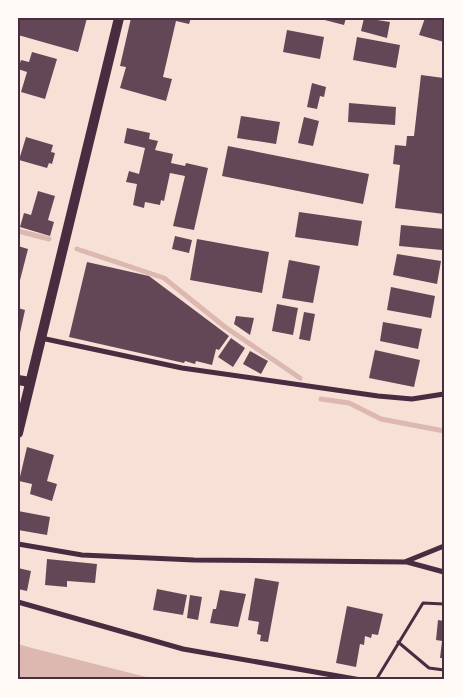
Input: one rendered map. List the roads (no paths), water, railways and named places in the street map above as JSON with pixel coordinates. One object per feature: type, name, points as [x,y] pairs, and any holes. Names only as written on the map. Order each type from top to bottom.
[{"type":"main road","points":[[18,433],[118,18]]},
{"type":"main road","points":[[18,380],[30,382]]},
{"type":"street","points":[[40,338],[182,368],[340,391],[412,399],[444,394]]},
{"type":"street","points":[[18,544],[82,555],[166,559],[407,562],[444,572]]},
{"type":"street","points":[[407,562],[444,546]]},
{"type":"street","points":[[18,602],[183,649],[361,680]]},
{"type":"lane","points":[[376,680],[423,603],[444,604]]},
{"type":"lane","points":[[398,642],[429,668],[444,670]]},
{"type":"waterway","points":[[18,231],[49,239]]},
{"type":"waterway","points":[[77,249],[164,278],[225,327],[300,378]]},
{"type":"waterway","points":[[321,399],[349,403],[381,419],[444,431]]}]
